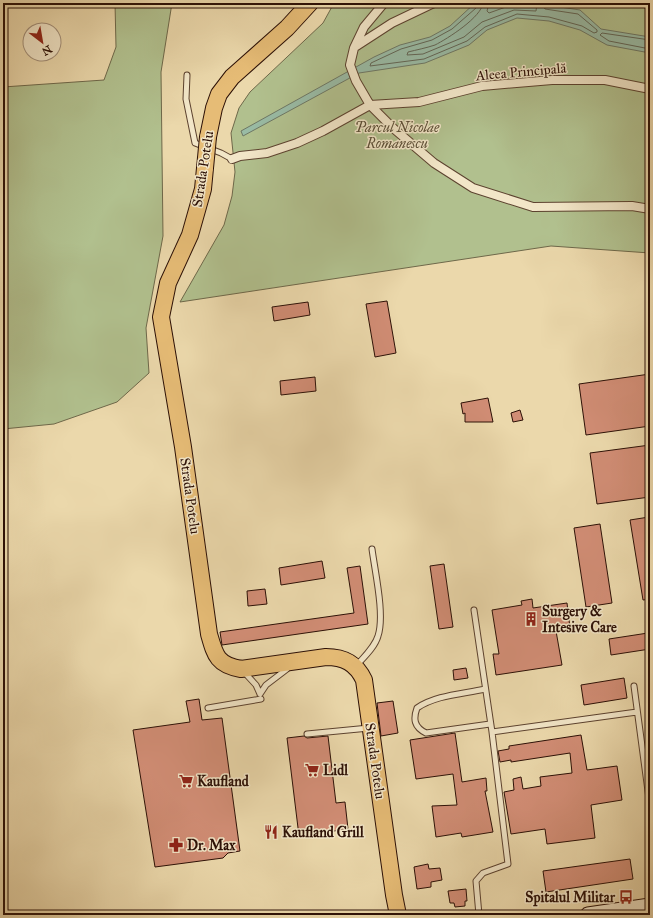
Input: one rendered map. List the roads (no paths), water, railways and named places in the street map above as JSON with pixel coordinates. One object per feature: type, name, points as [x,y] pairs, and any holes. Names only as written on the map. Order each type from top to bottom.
[{"type":"main road","name":"Strada Potelu","points":[[310,3],[287,28],[232,77],[219,94],[214,108],[208,137],[203,189],[190,234],[168,283],[161,317],[183,447],[209,634],[217,657],[229,667],[241,669],[326,657],[339,657],[348,660],[355,666],[364,680],[393,892],[398,915]]},
{"type":"main road","name":"Strada Potelu","points":[[392,915],[393,892]]},
{"type":"main road","points":[[386,915],[393,892]]},
{"type":"main road","points":[[588,915],[650,906]]},
{"type":"street","points":[[384,3],[364,27],[354,48],[350,65],[356,81],[370,105],[393,128],[434,163],[473,188],[533,207],[632,206],[650,209]]},
{"type":"street","points":[[354,48],[392,23],[434,3]]},
{"type":"street","points":[[645,3],[650,5]]},
{"type":"street","name":"Aleea Principală","points":[[370,105],[419,102],[482,86],[552,80],[605,80],[650,89]]},
{"type":"street","points":[[232,159],[240,156],[267,153],[297,144],[370,105]]},
{"type":"lane","points":[[187,74],[186,99],[195,143],[232,159]]},
{"type":"lane","points":[[355,666],[369,651],[378,636],[381,610],[372,549]]},
{"type":"lane","points":[[474,610],[492,732],[508,864],[483,873],[476,881],[479,915]]},
{"type":"lane","points":[[241,669],[256,685],[260,694],[266,685],[282,672],[304,660]]},
{"type":"lane","points":[[634,686],[650,806]]},
{"type":"lane","points":[[485,689],[433,700],[417,708],[414,716],[415,724],[419,730],[426,733],[490,724]]},
{"type":"lane","points":[[208,708],[261,699]]},
{"type":"lane","points":[[492,732],[637,712]]},
{"type":"lane","points":[[307,734],[370,728]]},
{"type":"water","points":[[475,3],[534,3],[580,10],[601,29],[650,37],[650,53],[607,45],[580,30],[549,21],[517,18],[487,30],[469,45],[425,63],[359,73],[243,136],[241,131],[374,57],[400,45],[430,37],[450,26]]},
{"type":"place","name":"Surgery & Intesive Care","points":[[531,619]]},
{"type":"place","name":"Lidl","points":[[312,770]]},
{"type":"place","name":"Kaufland","points":[[186,781]]},
{"type":"place","name":"Kaufland Grill","points":[[271,832]]},
{"type":"place","name":"Dr. Max","points":[[176,845]]},
{"type":"place","name":"Spitalul Militar","points":[[626,897]]},
{"type":"park label","name":"Parcul Nicolae Romanescu","points":[[397,136]]}]
